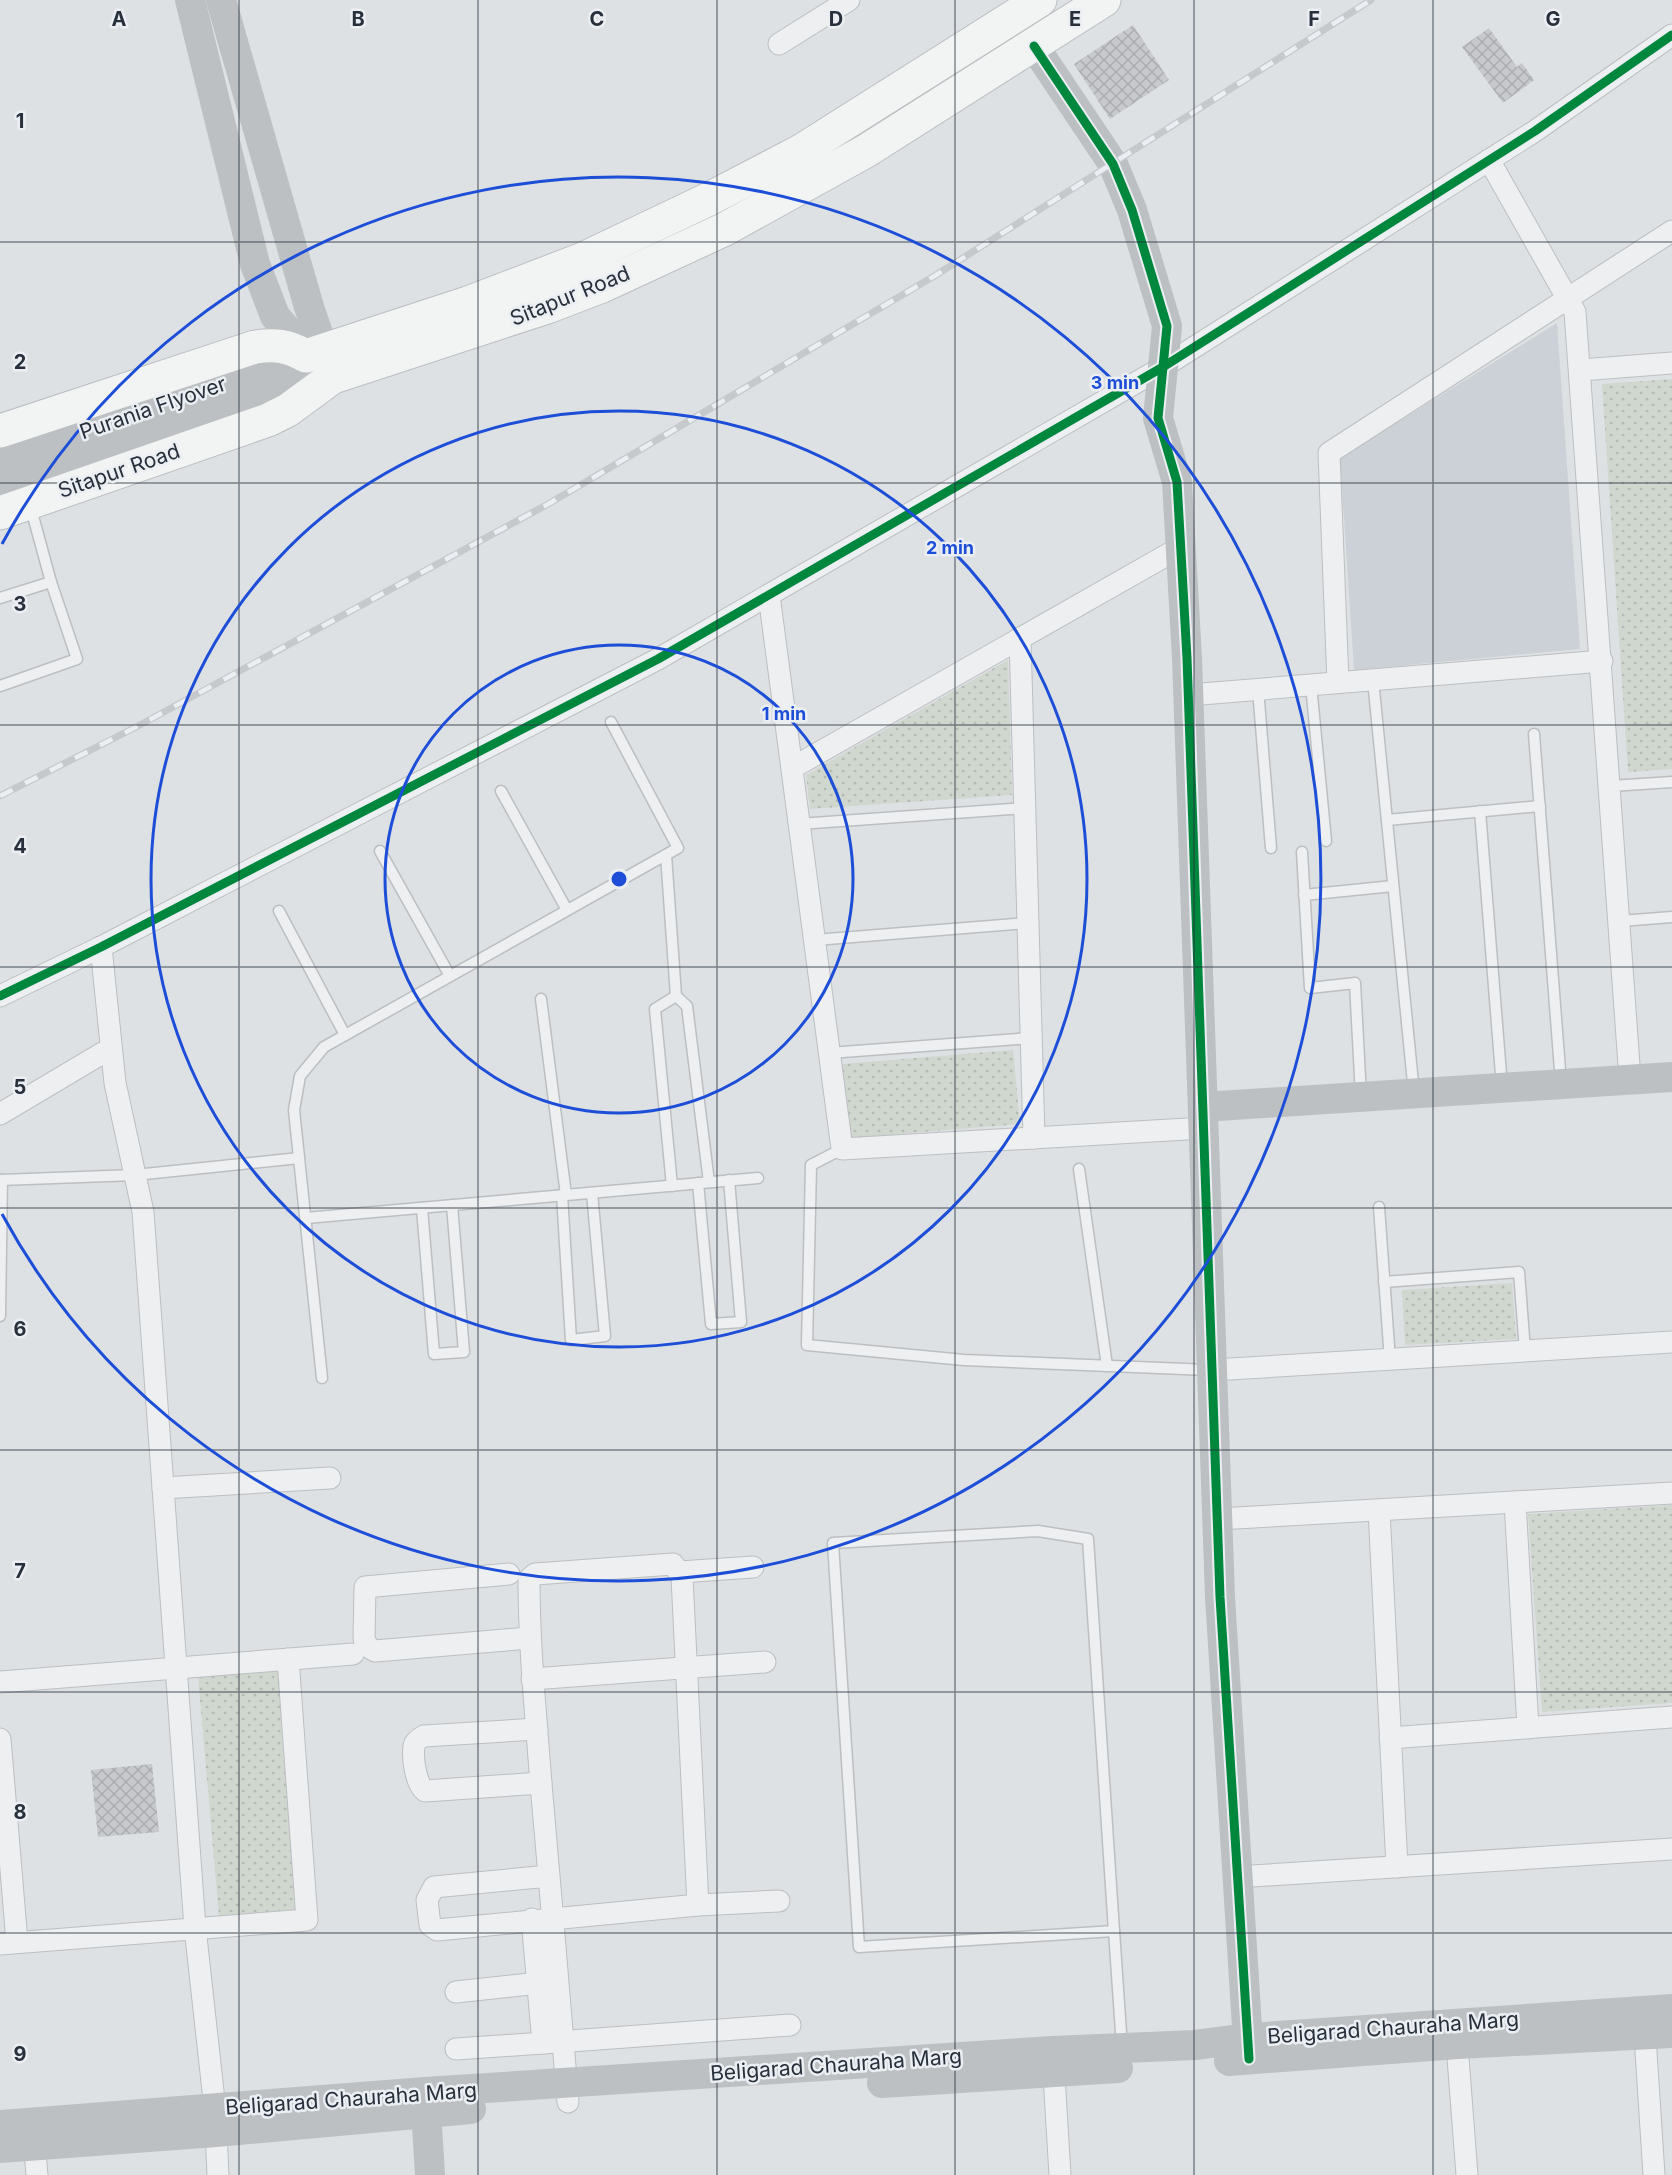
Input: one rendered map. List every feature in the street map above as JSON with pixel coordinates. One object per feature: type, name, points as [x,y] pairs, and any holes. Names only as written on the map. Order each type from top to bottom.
[{"type":"main road","name":"Sitapur Road","points":[[15,508],[268,420],[288,410],[320,368],[468,303],[583,259],[707,200],[801,151],[1040,0]]},
{"type":"main road","name":"Sitapur Road","points":[[320,368],[550,306],[602,286],[725,230],[866,151],[1104,0]]},
{"type":"main road","points":[[0,430],[255,347],[277,344],[290,347],[320,368]]},
{"type":"street","points":[[190,0],[255,264],[275,316],[320,368]]},
{"type":"street","points":[[221,0],[309,307],[320,368]]},
{"type":"street","points":[[779,44],[849,0]]},
{"type":"street","points":[[0,996],[101,947],[658,660],[1163,367],[1489,160],[1672,35]]},
{"type":"street","points":[[1034,46],[1113,164],[1132,210],[1167,326],[1158,418],[1176,482],[1189,694],[1218,1519],[1237,1877],[1249,2048],[1053,2061],[1060,2175]]},
{"type":"street","points":[[1489,160],[1575,312],[1611,786],[1630,1079]]},
{"type":"street","points":[[1338,682],[1329,453],[1671,234]]},
{"type":"street","points":[[1581,370],[1672,363]]},
{"type":"street","name":"Purania Flyover","points":[[0,460],[320,368]]},
{"type":"street","name":"Purania Flyover","points":[[0,483],[294,389],[320,368]]},
{"type":"street","points":[[792,768],[1180,548]]},
{"type":"street","points":[[770,595],[842,1149],[1034,1138],[1361,1097],[1672,1077]]},
{"type":"street","points":[[1020,638],[1034,1138]]},
{"type":"street","points":[[1189,694],[1602,661]]},
{"type":"street","points":[[101,947],[115,1083],[143,1212],[195,1928],[215,2121],[218,2175]]},
{"type":"street","points":[[0,1114],[111,1048]]},
{"type":"street","points":[[1213,1370],[1672,1342]]},
{"type":"street","points":[[163,1488],[330,1478]]},
{"type":"street","points":[[1218,1519],[1672,1493]]},
{"type":"street","points":[[1515,1502],[1528,1728]]},
{"type":"street","points":[[1379,1510],[1397,1867]]},
{"type":"street","points":[[567,2093],[539,1983],[542,1918],[549,1876],[529,1638],[529,1579],[535,1574],[663,1563],[672,1564],[680,1572],[687,1667],[698,1905]]},
{"type":"street","points":[[680,1572],[753,1566]]},
{"type":"street","points":[[509,1574],[365,1587],[364,1639],[368,1647],[375,1651],[529,1638]]},
{"type":"street","points":[[0,1682],[353,1653]]},
{"type":"street","points":[[0,1739],[8,1943],[307,1920],[288,1659]]},
{"type":"street","points":[[532,1679],[765,1662]]},
{"type":"street","points":[[1390,1738],[1672,1717]]},
{"type":"street","points":[[537,1729],[424,1736],[417,1740],[414,1747],[419,1785],[425,1791],[541,1783]]},
{"type":"street","points":[[1237,1877],[1672,1849]]},
{"type":"street","points":[[549,1876],[439,1886],[429,1892],[427,1900],[433,1929],[698,1905],[779,1902]]},
{"type":"street","points":[[542,1918],[553,2042]]},
{"type":"street","points":[[456,1992],[539,1983]]},
{"type":"street","points":[[1654,2175],[1658,2022]]},
{"type":"street","name":"Beligarad Chauraha Marg","points":[[0,2125],[33,2133],[215,2121],[425,2103],[1053,2061],[1122,2048],[1195,2045],[1249,2048],[1456,2033],[1658,2022]]},
{"type":"street","points":[[456,2049],[790,2025]]},
{"type":"street","points":[[1456,2033],[1467,2175]]},
{"type":"street","points":[[425,2103],[430,2175]]},
{"type":"street","points":[[0,2148],[33,2133],[37,2175]]},
{"type":"lane","points":[[0,686],[77,659],[51,582],[15,508]]},
{"type":"lane","points":[[0,598],[51,582]]},
{"type":"lane","points":[[1373,680],[1414,1093]]},
{"type":"lane","points":[[1311,684],[1326,841]]},
{"type":"lane","points":[[1258,689],[1271,848]]},
{"type":"lane","points":[[322,1378],[294,1110],[300,1076],[324,1047],[678,848],[611,722]]},
{"type":"lane","points":[[1534,734],[1561,1084]]},
{"type":"lane","points":[[1611,786],[1672,782]]},
{"type":"lane","points":[[501,791],[567,910]]},
{"type":"lane","points":[[1387,820],[1540,806]]},
{"type":"lane","points":[[799,824],[1025,808]]},
{"type":"lane","points":[[1480,811],[1502,1088]]},
{"type":"lane","points":[[380,851],[450,976]]},
{"type":"lane","points":[[1302,852],[1310,988],[1355,983],[1361,1097]]},
{"type":"lane","points":[[666,855],[676,996],[687,1006],[704,1183],[711,1324],[741,1322],[729,1180]]},
{"type":"lane","points":[[1304,895],[1393,885]]},
{"type":"lane","points":[[279,911],[345,1035]]},
{"type":"lane","points":[[1620,921],[1672,917]]},
{"type":"lane","points":[[815,940],[1028,923]]},
{"type":"lane","points":[[672,1185],[655,1010],[676,996]]},
{"type":"lane","points":[[542,999],[564,1195],[572,1340],[605,1336],[592,1193]]},
{"type":"lane","points":[[829,1053],[1031,1038]]},
{"type":"lane","points":[[842,1149],[811,1165],[807,1345],[964,1360],[1213,1370]]},
{"type":"lane","points":[[0,1316],[1,1180],[135,1175],[299,1158]]},
{"type":"lane","points":[[1079,1169],[1107,1366]]},
{"type":"lane","points":[[306,1218],[758,1178]]},
{"type":"lane","points":[[422,1208],[434,1354],[464,1352],[452,1205]]},
{"type":"lane","points":[[1378,1207],[1390,1360]]},
{"type":"lane","points":[[1384,1282],[1519,1272],[1525,1351]]},
{"type":"lane","points":[[1114,1930],[859,1947],[832,1543],[1038,1532],[1089,1539],[1122,2048]]},
{"type":"shaded area","points":[[1557,323],[1580,649],[1354,670],[1340,458]]},
{"type":"shaded area","points":[[1672,379],[1672,769],[1628,772],[1602,384]]},
{"type":"shaded area","points":[[1008,660],[1012,795],[810,809],[806,775]]},
{"type":"shaded area","points":[[1013,1050],[1020,1124],[848,1138],[842,1064]]},
{"type":"shaded area","points":[[1512,1283],[1516,1339],[1405,1345],[1402,1290]]},
{"type":"shaded area","points":[[1672,1505],[1672,1703],[1542,1712],[1528,1514]]},
{"type":"shaded area","points":[[278,1670],[298,1909],[219,1916],[198,1677]]},
{"type":"building","points":[[1133,25],[1169,80],[1110,119],[1074,64]]},
{"type":"building","points":[[1489,28],[1517,67],[1522,63],[1534,80],[1503,103],[1462,47]]},
{"type":"building","points":[[152,1764],[159,1832],[98,1837],[91,1770]]},
{"type":"railway","points":[[0,796],[138,726],[550,503],[936,275],[1371,0]]},
{"type":"cycle path","points":[[0,996],[101,947],[658,659],[1163,367],[1535,131],[1672,35]]},
{"type":"cycle path","points":[[1034,46],[1113,164],[1132,210],[1167,326],[1158,418],[1177,482],[1187,658],[1220,1597],[1249,2059]]}]
